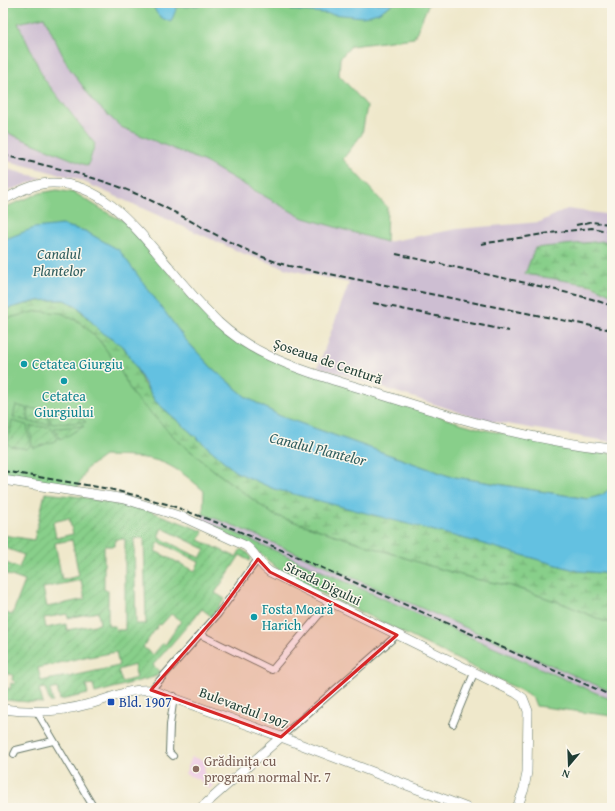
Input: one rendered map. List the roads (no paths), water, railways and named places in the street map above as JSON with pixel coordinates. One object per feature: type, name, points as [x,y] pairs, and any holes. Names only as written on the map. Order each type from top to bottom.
[{"type":"main road","name":"Șoseaua de Centură","points":[[3,200],[30,187],[51,183],[73,186],[105,201],[133,223],[169,267],[219,322],[242,341],[265,354],[296,368],[484,426],[612,449]]},
{"type":"main road","name":"Strada Digului","points":[[3,480],[125,499],[162,509],[185,518],[249,548],[262,566],[270,572],[516,693],[523,698],[528,711],[527,772],[524,789],[517,808]]},
{"type":"main road","name":"Bulevardul 1907","points":[[3,709],[37,712],[70,708],[134,690],[152,690],[174,696],[467,808]]},
{"type":"main road","points":[[201,808],[282,737]]},
{"type":"street","points":[[152,690],[228,602],[258,559]]},
{"type":"street","points":[[201,635],[267,670],[272,670],[330,602]]},
{"type":"street","points":[[282,737],[397,635]]},
{"type":"street","points":[[452,724],[474,673]]},
{"type":"street","points":[[173,756],[169,752],[170,725],[174,696]]},
{"type":"street","points":[[37,712],[94,808]]},
{"type":"street","points":[[14,754],[16,750],[54,742]]},
{"type":"water","points":[[154,3],[220,3],[177,7],[171,22],[159,16],[155,10]]},
{"type":"water","points":[[285,3],[394,3],[378,13],[363,17],[292,10]]},
{"type":"water","name":"Canalul Plantelor","points":[[62,225],[85,231],[119,250],[185,339],[212,368],[246,397],[280,416],[449,476],[588,499],[602,495],[612,487],[612,574],[578,571],[469,540],[274,489],[236,472],[155,401],[124,347],[102,333],[77,306],[64,300],[51,300],[37,301],[3,310],[3,240],[34,228]]},
{"type":"railway","points":[[3,155],[109,183],[161,206],[251,252],[289,266],[612,330]]},
{"type":"railway","points":[[576,225],[590,222],[612,224]]},
{"type":"railway","points":[[481,244],[592,228],[612,232]]},
{"type":"railway","points":[[396,254],[548,288],[592,299],[612,306]]},
{"type":"railway","points":[[373,303],[509,331]]},
{"type":"railway","points":[[3,471],[109,489],[170,505],[234,529],[612,696]]},
{"type":"place","name":"Cetatea Giurgiu","points":[[24,364]]},
{"type":"place","name":"Cetatea Giurgiului","points":[[64,381]]},
{"type":"place","name":"Fosta Moară Harich","points":[[254,617]]},
{"type":"place","name":"Bld. 1907","points":[[111,702]]},
{"type":"place","name":"Grădinița cu program normal Nr. 7","points":[[196,769]]}]
